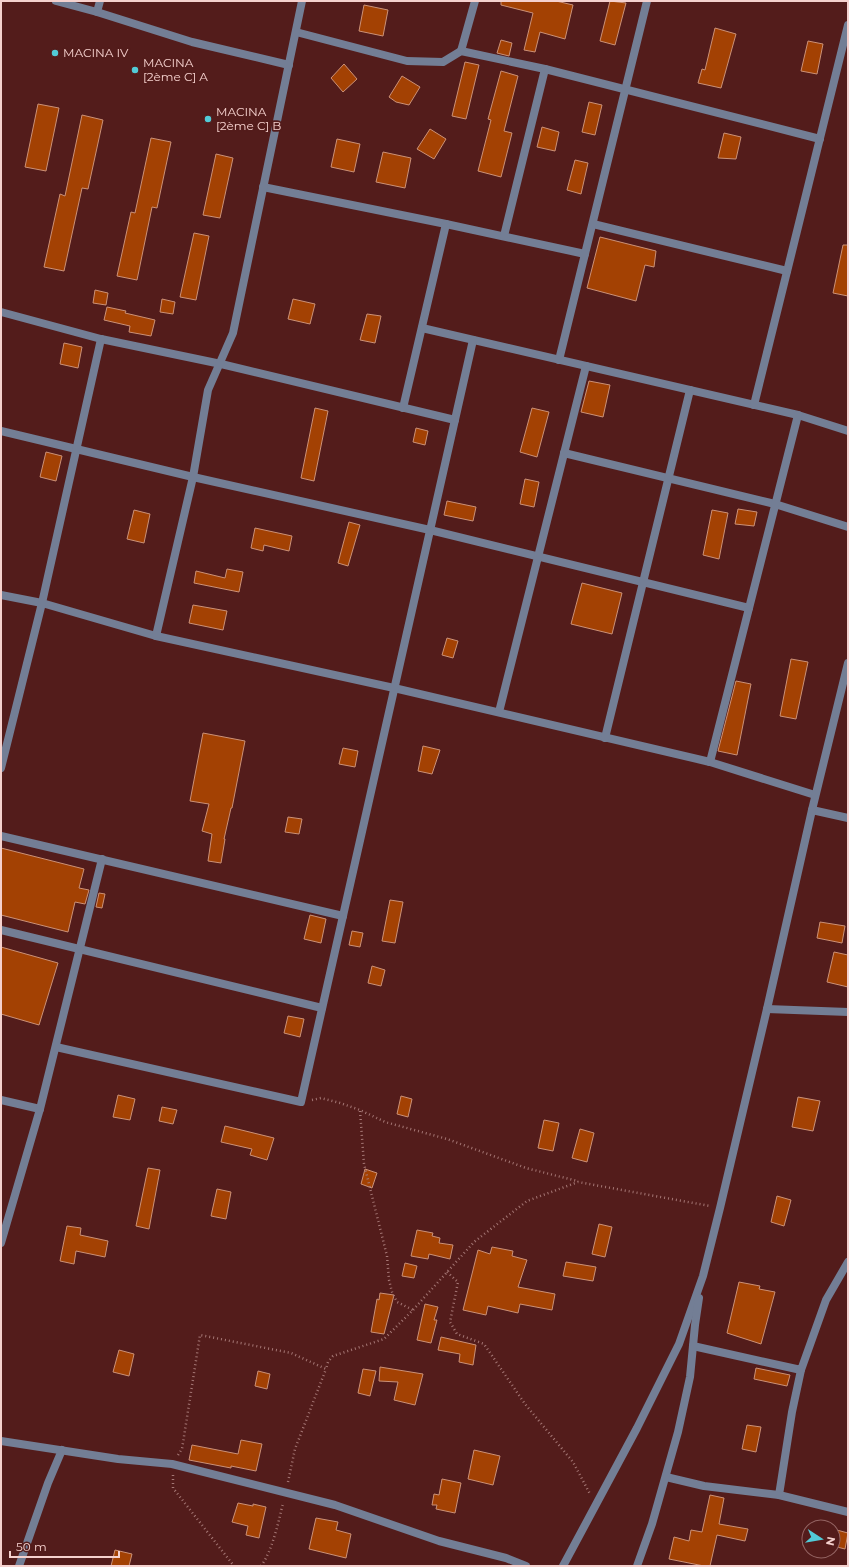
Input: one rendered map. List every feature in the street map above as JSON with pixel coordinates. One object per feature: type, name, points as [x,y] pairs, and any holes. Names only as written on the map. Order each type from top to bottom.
[{"type":"street","points":[[56,1],[97,12],[192,42],[289,65]]},
{"type":"street","points":[[97,12],[100,1]]},
{"type":"street","points":[[156,636],[192,477],[208,390],[221,364],[233,333],[302,1]]},
{"type":"street","points":[[296,32],[407,61],[443,62],[461,51],[475,1]]},
{"type":"street","points":[[559,360],[647,1]]},
{"type":"street","points":[[754,405],[848,25]]},
{"type":"street","points":[[461,51],[545,69],[820,139]]},
{"type":"street","points":[[504,236],[545,69]]},
{"type":"street","points":[[263,187],[585,254]]},
{"type":"street","points":[[403,408],[446,224]]},
{"type":"street","points":[[592,224],[787,271]]},
{"type":"street","points":[[1,312],[102,339],[221,364],[455,420]]},
{"type":"street","points":[[422,328],[798,415],[848,431]]},
{"type":"street","points":[[1,768],[42,603],[102,339]]},
{"type":"street","points":[[56,1047],[301,1102],[473,340]]},
{"type":"street","points":[[499,712],[586,366]]},
{"type":"street","points":[[605,738],[690,390]]},
{"type":"street","points":[[710,762],[798,415]]},
{"type":"street","points":[[1,431],[192,477],[430,530],[750,608]]},
{"type":"street","points":[[564,453],[776,504],[848,527]]},
{"type":"street","points":[[1,595],[42,603],[156,636],[394,688],[710,762],[815,795]]},
{"type":"street","points":[[637,1566],[652,1524],[678,1432],[690,1377],[694,1325],[703,1276],[767,1009],[815,795],[848,663]]},
{"type":"street","points":[[812,810],[848,818]]},
{"type":"street","points":[[1,836],[343,916]]},
{"type":"street","points":[[1,1243],[40,1109],[102,860]]},
{"type":"street","points":[[1,930],[322,1008]]},
{"type":"street","points":[[767,1009],[848,1012]]},
{"type":"street","points":[[1,1100],[40,1109]]},
{"type":"street","points":[[780,1495],[792,1412],[801,1370],[826,1300],[848,1262]]},
{"type":"street","points":[[563,1566],[637,1428],[679,1344],[703,1276]]},
{"type":"street","points":[[693,1346],[801,1370]]},
{"type":"street","points":[[1,1441],[118,1459],[172,1464],[335,1505],[438,1542],[506,1558],[526,1566]]},
{"type":"street","points":[[18,1566],[48,1483],[62,1450]]},
{"type":"street","points":[[666,1477],[704,1486],[780,1495],[848,1512]]},
{"type":"path","points":[[301,1102],[321,1098],[360,1110],[385,1122],[447,1139],[526,1168],[578,1182],[720,1208]]},
{"type":"path","points":[[360,1110],[364,1164],[387,1256],[389,1280],[392,1292],[397,1302],[413,1310]]},
{"type":"path","points":[[261,1566],[265,1560],[275,1533],[286,1492],[295,1449],[328,1362],[333,1356],[384,1340],[474,1242],[527,1201],[578,1182]]},
{"type":"path","points":[[447,1272],[458,1282],[450,1322],[453,1328],[457,1334],[484,1344],[525,1404],[574,1462],[596,1505]]},
{"type":"path","points":[[234,1566],[173,1488],[172,1464],[182,1449],[200,1335],[291,1353],[326,1369]]},
{"type":"building","points":[[501,1],[556,1],[573,5],[565,39],[540,32],[535,52],[524,50],[533,13],[501,5]]},
{"type":"building","points":[[610,1],[626,3],[615,45],[600,41]]},
{"type":"building","points":[[364,5],[388,10],[383,36],[359,31]]},
{"type":"building","points":[[715,28],[736,34],[721,88],[698,83],[702,69],[705,70]]},
{"type":"building","points":[[501,40],[512,43],[509,56],[497,53]]},
{"type":"building","points":[[808,41],[823,44],[817,74],[801,71]]},
{"type":"building","points":[[465,62],[479,65],[466,119],[452,116]]},
{"type":"building","points":[[344,64],[357,79],[343,92],[331,78]]},
{"type":"building","points":[[501,71],[518,76],[504,131],[512,133],[501,177],[478,171],[491,120],[488,119]]},
{"type":"building","points":[[402,76],[420,87],[409,105],[396,102],[389,97]]},
{"type":"building","points":[[589,102],[602,105],[595,135],[582,132]]},
{"type":"building","points":[[38,104],[59,108],[46,171],[25,167]]},
{"type":"building","points":[[82,115],[103,120],[88,189],[82,188],[64,271],[44,267],[60,194],[65,196]]},
{"type":"building","points":[[542,127],[559,132],[555,151],[537,147]]},
{"type":"building","points":[[430,129],[446,139],[434,159],[417,149]]},
{"type":"building","points":[[724,133],[741,137],[736,159],[718,158]]},
{"type":"building","points":[[151,138],[171,142],[157,208],[152,207],[137,280],[117,276],[131,212],[135,213]]},
{"type":"building","points":[[337,139],[360,144],[354,172],[331,167]]},
{"type":"building","points":[[383,152],[411,158],[405,188],[376,182]]},
{"type":"building","points":[[216,154],[233,158],[220,218],[203,215]]},
{"type":"building","points":[[575,160],[588,163],[581,194],[567,190]]},
{"type":"building","points":[[194,233],[209,236],[196,300],[180,297]]},
{"type":"building","points":[[600,237],[656,251],[654,267],[645,265],[636,301],[587,288]]},
{"type":"building","points":[[843,245],[848,245],[848,296],[833,293]]},
{"type":"building","points":[[95,290],[108,293],[106,305],[93,303]]},
{"type":"building","points":[[162,299],[175,302],[173,314],[160,312]]},
{"type":"building","points":[[293,299],[315,304],[310,324],[288,319]]},
{"type":"building","points":[[107,307],[155,320],[151,336],[129,332],[130,326],[104,320]]},
{"type":"building","points":[[367,314],[381,316],[375,343],[360,340]]},
{"type":"building","points":[[64,343],[82,347],[78,368],[60,364]]},
{"type":"building","points":[[589,381],[610,385],[603,417],[581,412]]},
{"type":"building","points":[[315,408],[328,411],[314,481],[301,478]]},
{"type":"building","points":[[532,408],[549,412],[537,457],[520,452]]},
{"type":"building","points":[[416,428],[428,431],[425,445],[413,442]]},
{"type":"building","points":[[46,452],[62,456],[56,481],[40,477]]},
{"type":"building","points":[[525,479],[539,482],[534,507],[520,504]]},
{"type":"building","points":[[447,501],[476,507],[473,521],[444,515]]},
{"type":"building","points":[[738,509],[757,512],[754,526],[735,524]]},
{"type":"building","points":[[134,510],[150,514],[144,543],[127,539]]},
{"type":"building","points":[[712,510],[728,513],[719,559],[703,555]]},
{"type":"building","points":[[349,522],[360,525],[348,566],[338,563]]},
{"type":"building","points":[[255,528],[292,536],[289,551],[264,545],[263,551],[251,548]]},
{"type":"building","points":[[227,569],[243,572],[239,592],[194,583],[196,571],[225,578]]},
{"type":"building","points":[[582,583],[622,593],[612,634],[571,624]]},
{"type":"building","points":[[193,605],[227,611],[223,630],[189,623]]},
{"type":"building","points":[[447,638],[458,641],[453,658],[442,655]]},
{"type":"building","points":[[791,659],[808,662],[796,719],[780,716]]},
{"type":"building","points":[[736,681],[751,684],[737,755],[718,751]]},
{"type":"building","points":[[203,733],[245,741],[232,808],[224,839],[221,863],[208,861],[212,834],[202,831],[209,804],[190,801]]},
{"type":"building","points":[[423,746],[440,750],[432,774],[418,771]]},
{"type":"building","points":[[343,748],[358,751],[355,767],[339,764]]},
{"type":"building","points":[[288,817],[302,819],[299,834],[285,832]]},
{"type":"building","points":[[1,848],[84,869],[79,888],[89,890],[85,904],[75,902],[68,932],[1,915]]},
{"type":"building","points":[[99,893],[105,894],[102,908],[96,907]]},
{"type":"building","points":[[390,900],[403,902],[395,943],[382,941]]},
{"type":"building","points":[[310,915],[326,919],[321,943],[304,939]]},
{"type":"building","points":[[820,922],[845,926],[842,943],[817,938]]},
{"type":"building","points":[[352,931],[363,933],[360,947],[349,945]]},
{"type":"building","points":[[1,947],[58,963],[39,1025],[1,1014]]},
{"type":"building","points":[[834,952],[848,955],[848,987],[827,982]]},
{"type":"building","points":[[372,966],[385,970],[381,986],[368,983]]},
{"type":"building","points":[[288,1016],[304,1019],[300,1037],[284,1033]]},
{"type":"building","points":[[118,1095],[135,1099],[130,1120],[113,1117]]},
{"type":"building","points":[[401,1096],[412,1099],[408,1117],[397,1114]]},
{"type":"building","points":[[798,1097],[820,1101],[813,1131],[792,1127]]},
{"type":"building","points":[[162,1107],[177,1110],[173,1124],[159,1121]]},
{"type":"building","points":[[544,1120],[559,1123],[553,1151],[538,1148]]},
{"type":"building","points":[[225,1126],[274,1138],[267,1160],[250,1155],[252,1149],[221,1142]]},
{"type":"building","points":[[580,1129],[594,1133],[587,1162],[572,1158]]},
{"type":"building","points":[[148,1168],[160,1170],[149,1229],[136,1226]]},
{"type":"building","points":[[365,1169],[377,1173],[372,1188],[361,1184]]},
{"type":"building","points":[[217,1189],[231,1192],[226,1219],[211,1216]]},
{"type":"building","points":[[777,1196],[791,1200],[784,1226],[771,1222]]},
{"type":"building","points":[[599,1224],[612,1227],[605,1257],[592,1254]]},
{"type":"building","points":[[67,1226],[81,1228],[80,1235],[108,1241],[105,1257],[76,1251],[74,1264],[60,1261]]},
{"type":"building","points":[[417,1230],[433,1233],[432,1236],[440,1238],[439,1243],[453,1245],[450,1259],[429,1254],[428,1259],[411,1256]]},
{"type":"building","points":[[492,1247],[513,1251],[512,1256],[527,1260],[518,1287],[555,1294],[552,1310],[520,1304],[518,1313],[488,1306],[486,1315],[463,1310],[478,1250],[490,1254]]},
{"type":"building","points":[[566,1262],[596,1267],[593,1281],[563,1276]]},
{"type":"building","points":[[405,1263],[417,1266],[414,1278],[402,1276]]},
{"type":"building","points":[[739,1282],[760,1286],[759,1289],[775,1292],[761,1344],[727,1333]]},
{"type":"building","points":[[380,1293],[394,1295],[384,1334],[371,1332],[377,1299],[379,1300]]},
{"type":"building","points":[[425,1304],[438,1307],[434,1320],[437,1320],[431,1343],[417,1340]]},
{"type":"building","points":[[441,1337],[476,1345],[473,1365],[459,1362],[460,1354],[438,1350]]},
{"type":"building","points":[[119,1350],[134,1354],[129,1376],[113,1372]]},
{"type":"building","points":[[380,1367],[423,1374],[415,1405],[394,1400],[398,1382],[379,1381]]},
{"type":"building","points":[[756,1368],[790,1375],[787,1386],[754,1379]]},
{"type":"building","points":[[363,1369],[376,1371],[370,1396],[358,1393]]},
{"type":"building","points":[[258,1371],[270,1374],[267,1389],[255,1386]]},
{"type":"building","points":[[747,1425],[761,1427],[756,1452],[742,1449]]},
{"type":"building","points":[[241,1440],[262,1444],[256,1471],[189,1460],[192,1445],[238,1454]]},
{"type":"building","points":[[474,1450],[500,1456],[493,1485],[468,1479]]},
{"type":"building","points":[[442,1479],[461,1483],[455,1513],[436,1509],[437,1505],[432,1505],[434,1494],[439,1495]]},
{"type":"building","points":[[710,1495],[724,1498],[719,1524],[748,1529],[745,1541],[717,1535],[710,1566],[669,1559],[674,1537],[689,1541],[691,1530],[702,1532]]},
{"type":"building","points":[[238,1503],[266,1507],[259,1538],[246,1535],[248,1526],[232,1522]]},
{"type":"building","points":[[316,1518],[338,1522],[336,1530],[351,1534],[346,1558],[309,1549]]},
{"type":"building","points":[[841,1531],[848,1533],[845,1549],[841,1548]]},
{"type":"building","points":[[115,1550],[132,1554],[129,1566],[111,1566]]},
{"type":"place","name":"MACINA IV","points":[[55,53]]},
{"type":"place","name":"MACINA [2ème C] A","points":[[135,70]]},
{"type":"place","name":"MACINA [2ème C] B","points":[[208,119]]}]
